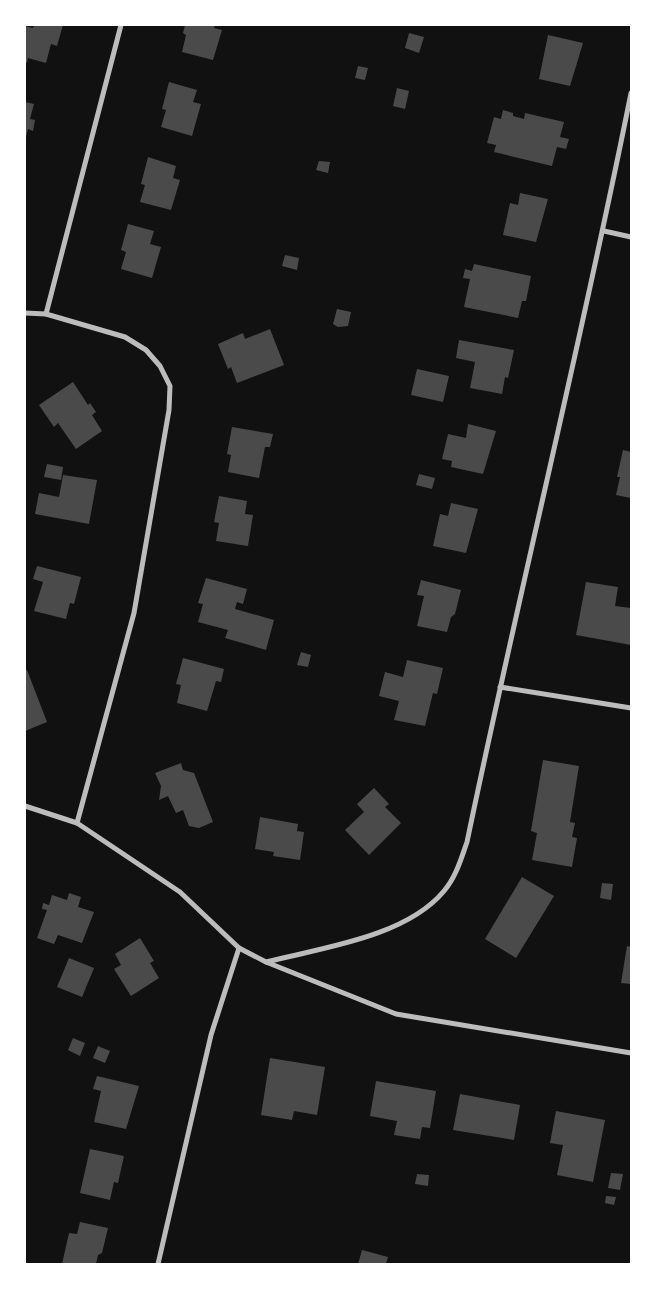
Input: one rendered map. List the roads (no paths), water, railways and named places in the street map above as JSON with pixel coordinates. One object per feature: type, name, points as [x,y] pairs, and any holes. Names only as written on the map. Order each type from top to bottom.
[{"type":"street","points":[[46,314],[121,25]]},
{"type":"street","points":[[266,962],[365,936],[400,923],[428,907],[446,889],[460,865],[467,842],[500,687],[604,231],[631,94]]},
{"type":"street","points":[[604,231],[631,237]]},
{"type":"street","points":[[25,313],[46,314],[125,337],[146,350],[160,366],[170,386],[169,410],[134,614],[77,823]]},
{"type":"street","points":[[500,687],[631,708]]},
{"type":"street","points":[[25,806],[77,823],[180,892],[240,948],[266,962],[396,1014],[631,1053]]},
{"type":"street","points":[[158,1264],[211,1035],[240,948]]}]
